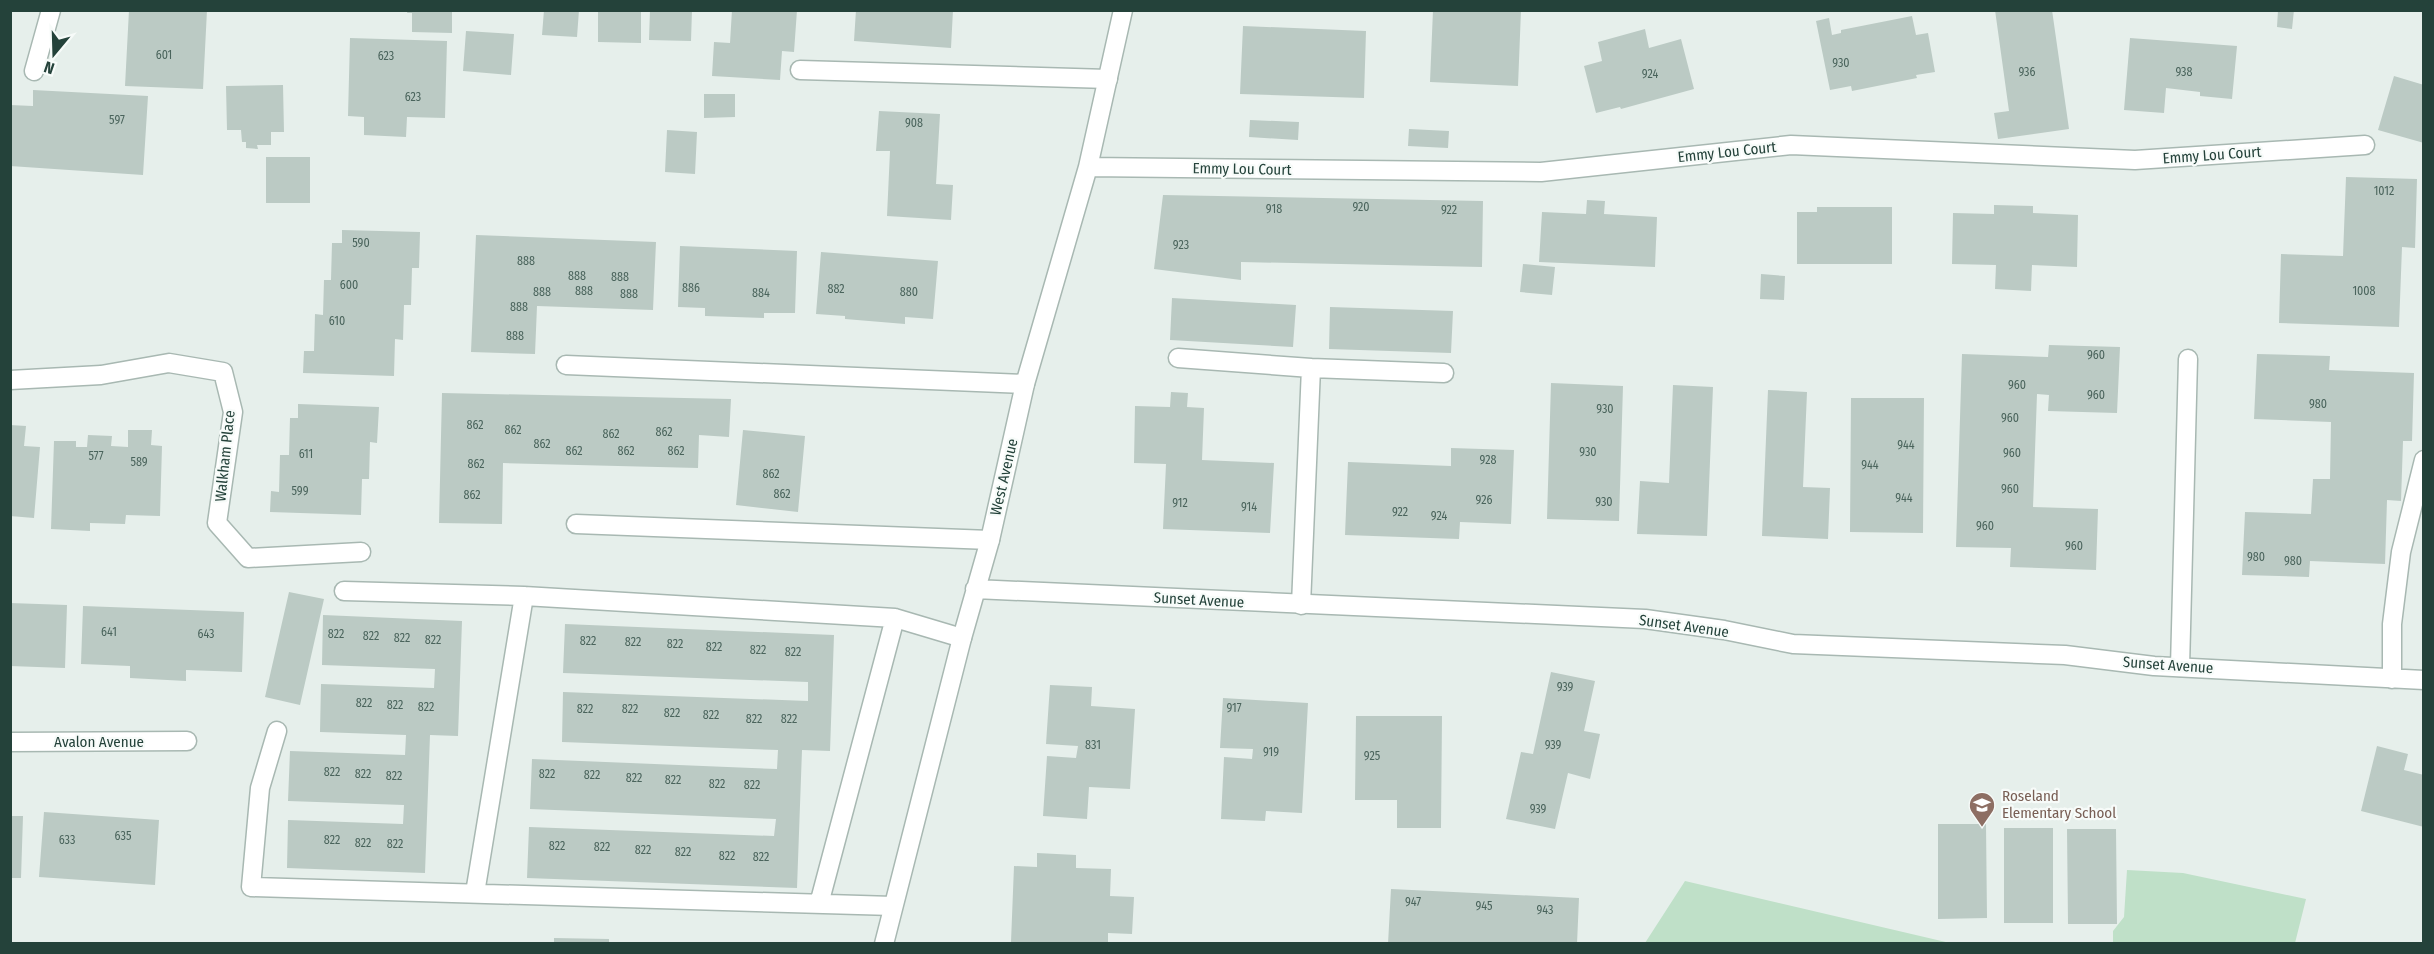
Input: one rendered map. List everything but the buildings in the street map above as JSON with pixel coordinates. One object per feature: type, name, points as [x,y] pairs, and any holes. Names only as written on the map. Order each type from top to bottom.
[{"type":"street","points":[[34,71],[51,10]]},
{"type":"street","name":"West Avenue","points":[[884,944],[962,638],[990,540],[1025,384],[1088,167],[1123,10]]},
{"type":"street","points":[[800,70],[1108,79]]},
{"type":"street","name":"Emmy Lou Court","points":[[1088,167],[1541,172],[1791,145],[2135,160],[2365,145]]},
{"type":"street","points":[[1178,358],[1311,368],[1444,373]]},
{"type":"street","points":[[2180,667],[2188,359]]},
{"type":"street","name":"Walkham Place","points":[[10,380],[101,375],[169,363],[223,372],[233,412],[217,523],[248,558],[361,552]]},
{"type":"street","points":[[566,365],[1025,384]]},
{"type":"street","points":[[1301,605],[1311,368]]},
{"type":"street","points":[[2392,679],[2392,624],[2402,552],[2424,460]]},
{"type":"street","points":[[576,524],[990,540]]},
{"type":"street","name":"Sunset Avenue","points":[[975,590],[1645,619],[1724,630],[1793,644],[2065,655],[2180,667],[2424,680]]},
{"type":"street","points":[[344,591],[524,596],[895,618],[962,638]]},
{"type":"street","points":[[475,893],[524,596]]},
{"type":"street","points":[[819,904],[895,618]]},
{"type":"street","points":[[277,730],[260,788],[251,887],[893,906]]},
{"type":"street","name":"Avalon Avenue","points":[[10,742],[187,741]]},
{"type":"green space","points":[[2127,870],[2183,873],[2306,899],[2295,943],[2113,943],[2113,931],[2124,917]]},
{"type":"green space","points":[[1685,881],[1950,943],[1645,943]]},
{"type":"place","name":"Roseland Elementary School","points":[[1982,828]]}]
